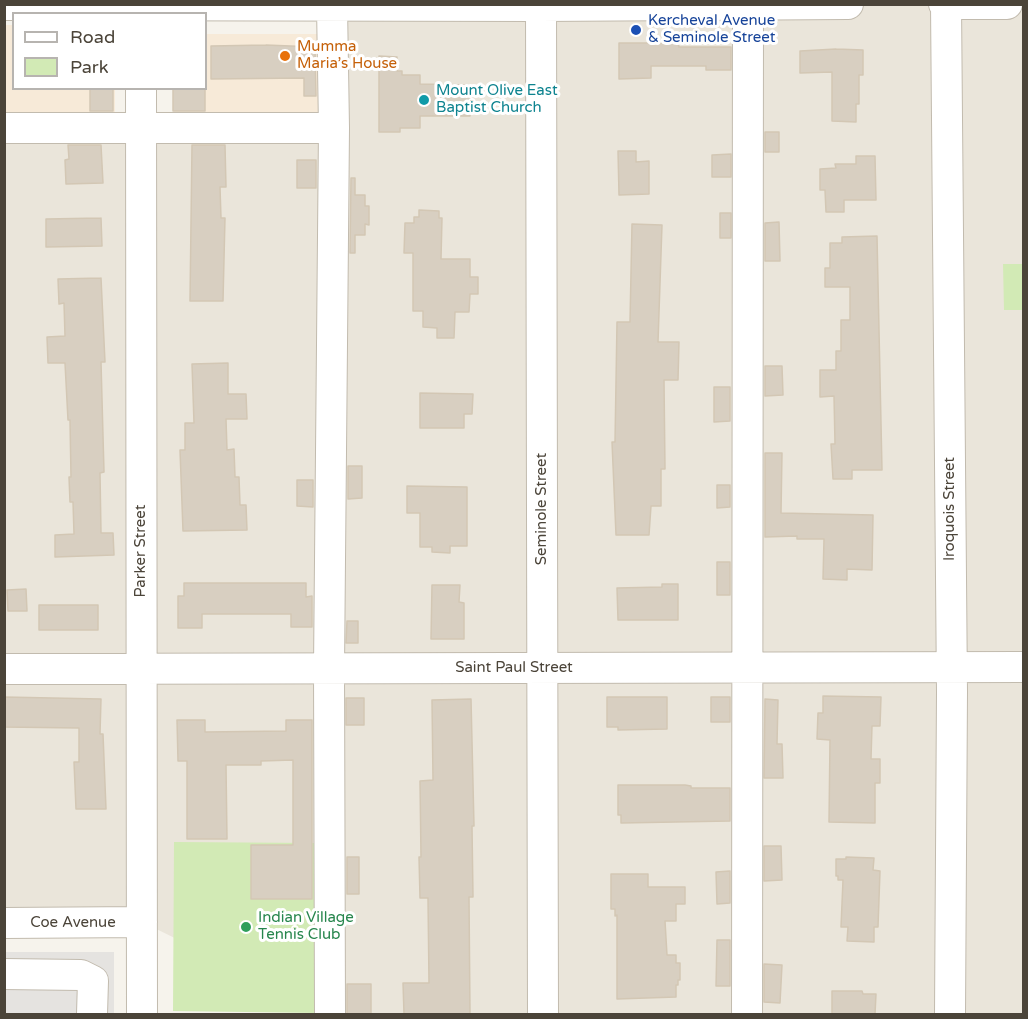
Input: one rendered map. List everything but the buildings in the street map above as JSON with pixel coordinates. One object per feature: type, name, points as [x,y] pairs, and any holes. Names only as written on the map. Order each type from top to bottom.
[{"type":"street","points":[[4,5],[848,4]]},
{"type":"street","points":[[945,4],[1007,4]]},
{"type":"street","name":"Iroquois Street","points":[[945,4],[951,669],[950,1014]]},
{"type":"street","name":"Seminole Street","points":[[541,5],[543,1014]]},
{"type":"street","points":[[747,1014],[748,5]]},
{"type":"street","points":[[325,6],[334,128],[329,668],[330,1014]]},
{"type":"street","name":"Parker Street","points":[[141,90],[142,1014]]},
{"type":"street","points":[[4,128],[334,128]]},
{"type":"street","name":"Saint Paul Street","points":[[4,669],[951,669],[1023,667]]},
{"type":"street","name":"Coe Avenue","points":[[4,923],[142,922]]},
{"type":"street","points":[[4,974],[81,975],[93,981],[92,1014]]},
{"type":"shaded area","points":[[49,5],[1023,5],[1023,1014],[330,1014],[142,922],[5,923],[4,128],[334,128],[332,6]]},
{"type":"shaded area","points":[[5,25],[12,25],[12,90],[115,90],[115,124],[5,123]]},
{"type":"shaded area","points":[[207,34],[327,34],[327,123],[174,122],[173,90],[207,90]]},
{"type":"shaded area","points":[[5,952],[114,952],[114,1014],[5,1014]]},
{"type":"green space","points":[[1003,264],[1023,264],[1023,310],[1004,310]]},
{"type":"green space","name":"Indian Village Tennis Club","points":[[174,842],[318,843],[318,1013],[173,1011]]},
{"type":"place","name":"Kercheval Avenue & Seminole Street","points":[[636,30]]},
{"type":"place","name":"Mumma Maria’s House","points":[[285,56]]},
{"type":"place","name":"Mount Olive East Baptist Church","points":[[424,100]]},
{"type":"place","name":"Indian Village Tennis Club","points":[[246,927]]}]
